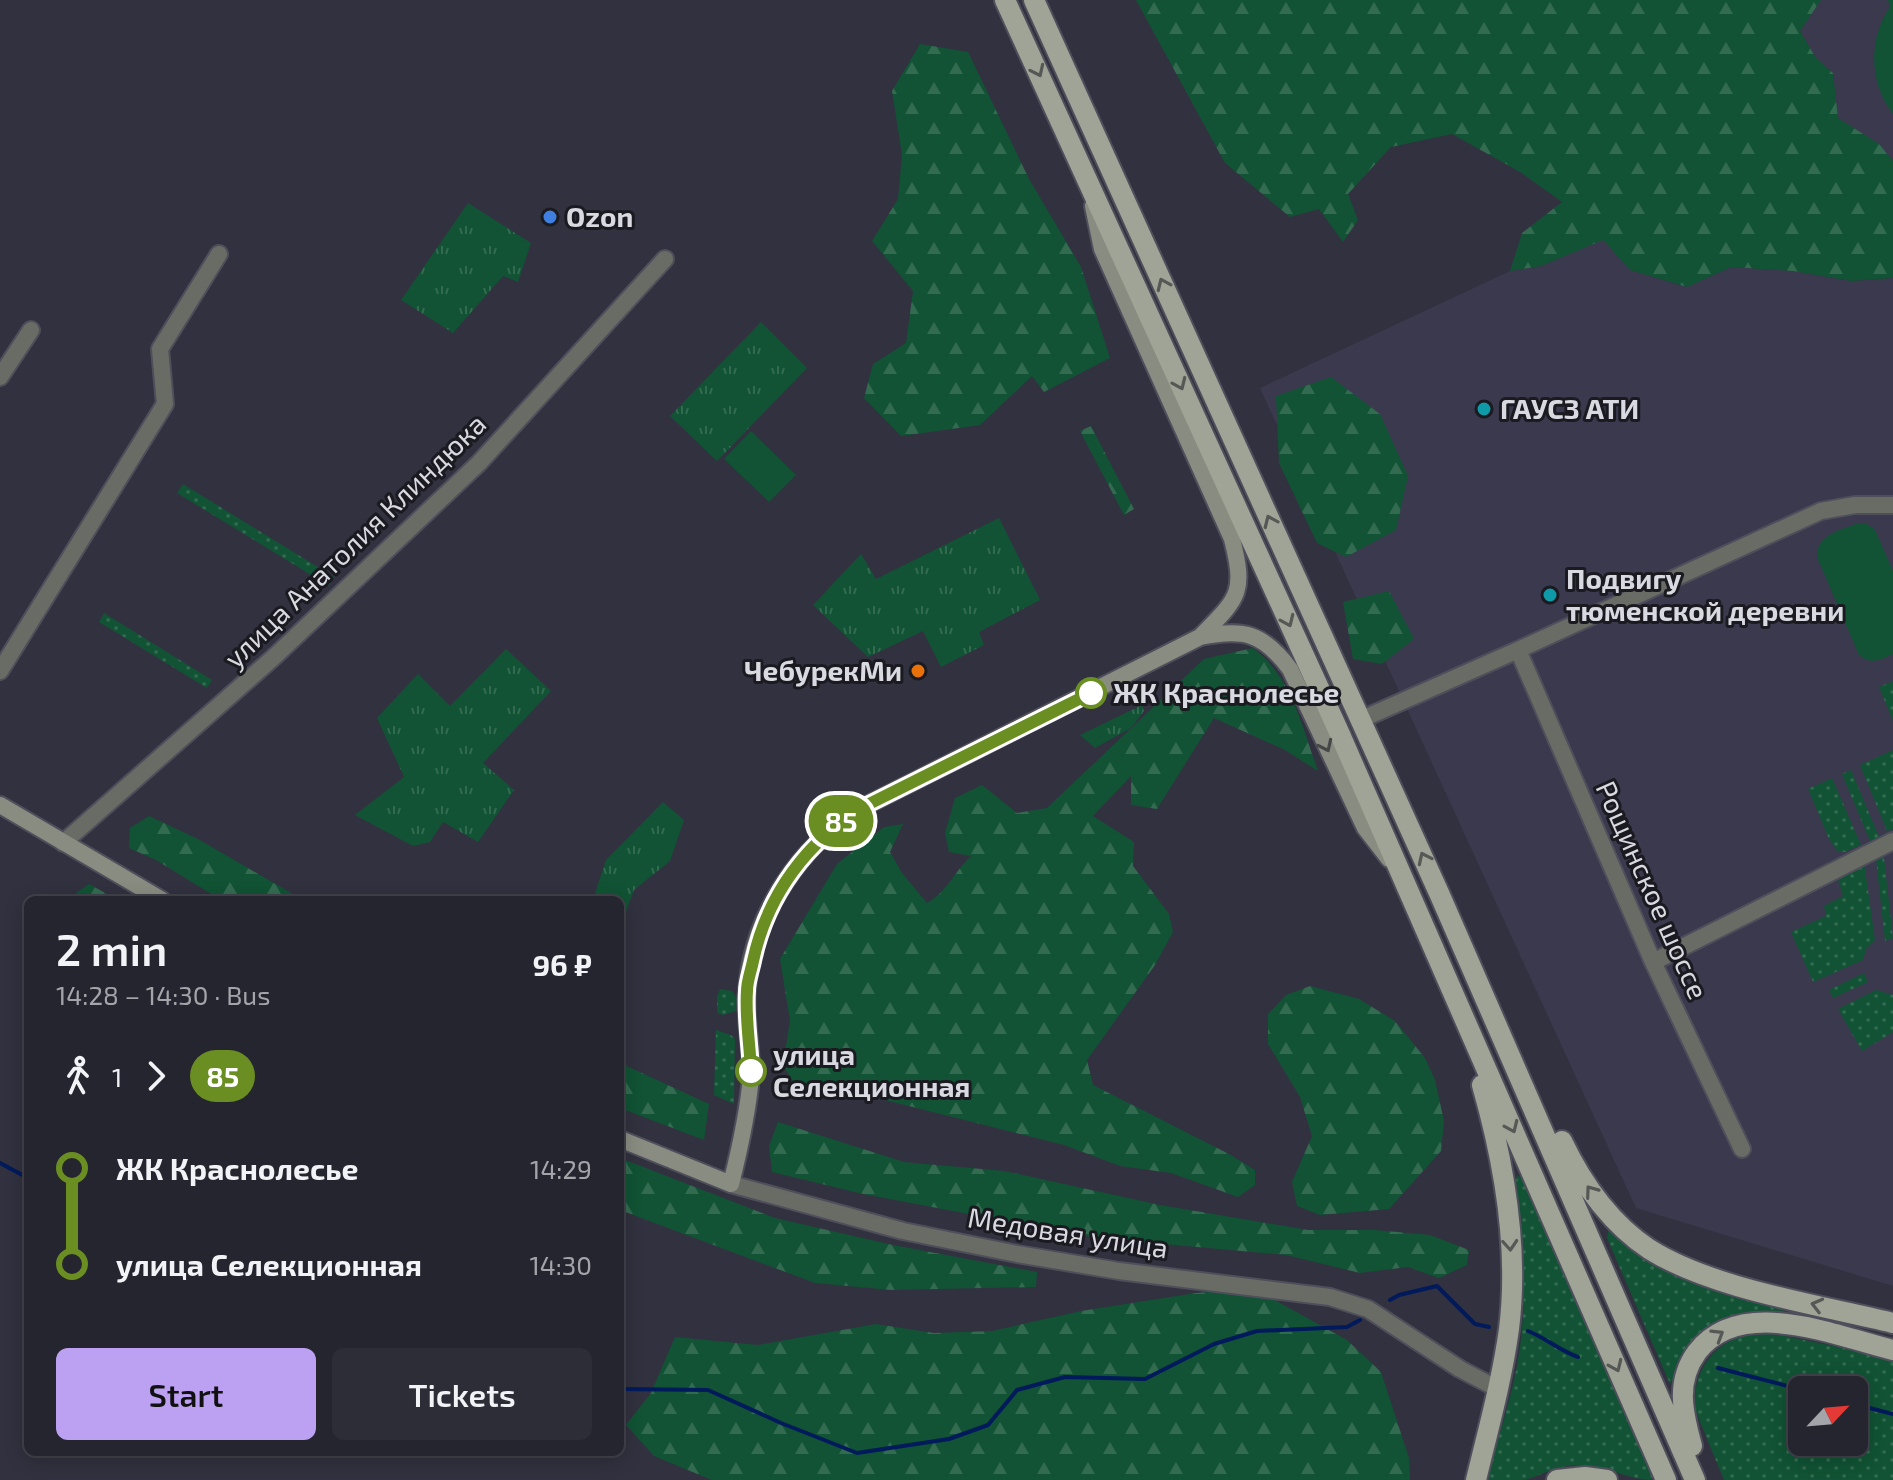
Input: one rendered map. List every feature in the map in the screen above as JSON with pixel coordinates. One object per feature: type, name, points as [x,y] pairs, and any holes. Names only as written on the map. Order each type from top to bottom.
[{"type":"main road","points":[[1005,0],[1403,876],[1666,1480]]},
{"type":"main road","points":[[1034,0],[1439,893],[1695,1480]]},
{"type":"main road","points":[[1403,876],[1445,998],[1479,1076],[1499,1158],[1507,1210],[1512,1271],[1509,1328],[1476,1480]]},
{"type":"main road","points":[[1439,893],[1499,1001],[1574,1165],[1591,1192],[1626,1231],[1649,1249],[1700,1273],[1743,1287],[1893,1323]]},
{"type":"main road","points":[[1703,1480],[1683,1415],[1682,1397],[1688,1368],[1703,1345],[1712,1338],[1726,1329],[1757,1321],[1798,1326],[1893,1350]]},
{"type":"main road","points":[[1557,1480],[1585,1477],[1607,1480]]},
{"type":"street","points":[[1086,177],[1102,249],[1235,550],[1240,571],[1237,592],[1229,607],[1200,637]]},
{"type":"street","points":[[0,671],[165,404],[160,349],[219,254]]},
{"type":"street","name":"улица Анатолия Клиндюка","points":[[63,843],[231,697],[471,470],[665,259]]},
{"type":"street","points":[[0,377],[31,330]]},
{"type":"street","points":[[1360,720],[1821,511],[1855,505],[1893,505]]},
{"type":"street","points":[[731,1184],[748,1115],[751,1071],[747,990],[759,932],[788,876],[816,842],[865,806],[1200,637],[1244,633],[1262,639],[1276,650],[1290,669],[1365,828],[1403,876]]},
{"type":"street","name":"Рощинское шоссе","points":[[1518,650],[1653,962],[1742,1149]]},
{"type":"street","points":[[0,805],[155,896]]},
{"type":"street","points":[[1653,962],[1893,841]]},
{"type":"street","name":"Медовая улица","points":[[624,1141],[731,1184],[889,1227],[1017,1254],[1119,1271],[1330,1297],[1368,1309],[1460,1369],[1498,1389]]},
{"type":"shaded area","points":[[1820,0],[1893,0],[1893,161],[1878,144],[1838,118],[1833,73],[1816,58],[1800,31]]},
{"type":"shaded area","points":[[1603,239],[1630,270],[1686,287],[1731,267],[1793,271],[1851,281],[1893,278],[1893,1286],[1636,1208],[1260,388],[1510,271],[1541,266]]},
{"type":"green space","points":[[1136,0],[1821,0],[1800,31],[1816,58],[1833,73],[1838,118],[1879,144],[1893,161],[1893,278],[1851,281],[1793,271],[1731,267],[1687,287],[1630,270],[1603,240],[1541,266],[1510,271],[1522,233],[1562,202],[1520,172],[1452,134],[1391,147],[1348,194],[1358,220],[1343,242],[1319,209],[1290,217],[1225,163]]},
{"type":"green space","points":[[1888,0],[1893,0],[1893,114],[1879,89],[1874,61],[1878,33],[1890,7]]},
{"type":"green space","points":[[920,44],[968,52],[1029,179],[1081,267],[1110,358],[1044,392],[1032,376],[980,425],[901,436],[864,398],[873,364],[906,343],[913,291],[872,241],[898,199],[902,155],[892,91]]},
{"type":"green space","points":[[468,203],[531,243],[518,282],[503,276],[453,333],[401,300]]},
{"type":"green space","points":[[761,322],[807,368],[717,461],[670,416]]},
{"type":"green space","points":[[1331,377],[1380,414],[1408,476],[1396,530],[1346,557],[1317,543],[1279,463],[1276,396]]},
{"type":"green space","points":[[1091,426],[1134,509],[1124,515],[1080,431]]},
{"type":"green space","points":[[751,431],[796,475],[769,502],[724,459]]},
{"type":"green space","points":[[183,484],[334,577],[329,586],[177,493]]},
{"type":"green space","points":[[999,518],[1040,600],[979,632],[984,645],[941,667],[923,631],[868,657],[813,605],[861,554],[876,579]]},
{"type":"green space","points":[[1858,523],[1867,524],[1875,530],[1893,571],[1893,654],[1876,660],[1859,655],[1817,557],[1825,538]]},
{"type":"green space","points":[[1389,591],[1414,639],[1382,664],[1353,659],[1343,602]]},
{"type":"green space","points":[[104,613],[212,680],[207,688],[99,622]]},
{"type":"green space","points":[[1253,648],[1277,673],[1286,688],[1301,720],[1318,771],[1285,750],[1214,718],[1157,809],[1131,805],[1131,776],[1093,816],[1134,842],[1133,866],[1169,914],[1173,932],[1155,965],[1087,1060],[1093,1085],[1255,1170],[1255,1185],[1238,1197],[1171,1173],[1120,1166],[1064,1145],[881,1099],[794,1083],[783,1065],[790,1021],[780,959],[837,864],[884,827],[903,824],[890,852],[902,873],[927,903],[940,893],[971,856],[949,852],[945,833],[955,798],[982,785],[1017,813],[1047,808],[1204,659]]},
{"type":"green space","points":[[506,649],[551,691],[483,763],[514,790],[478,842],[443,822],[430,842],[413,846],[355,815],[404,777],[377,718],[418,674],[450,706]]},
{"type":"green space","points":[[1893,681],[1893,721],[1879,687]]},
{"type":"green space","points":[[1142,705],[1144,711],[1131,728],[1095,748],[1080,735]]},
{"type":"green space","points":[[1893,750],[1893,829],[1887,831],[1860,765]]},
{"type":"green space","points":[[1851,770],[1879,837],[1870,841],[1842,774]]},
{"type":"green space","points":[[1832,778],[1861,845],[1845,852],[1837,851],[1829,839],[1808,789]]},
{"type":"green space","points":[[663,802],[684,820],[670,861],[634,890],[624,916],[624,896],[594,896],[606,860]]},
{"type":"green space","points":[[149,816],[198,839],[296,896],[214,896],[156,860],[129,848],[130,828]]},
{"type":"green space","points":[[1884,858],[1893,938],[1885,941],[1876,859]]},
{"type":"green space","points":[[1864,862],[1875,940],[1866,949],[1863,960],[1813,982],[1791,932],[1826,916],[1824,906],[1843,896],[1837,876]]},
{"type":"green space","points":[[89,884],[111,896],[72,896]]},
{"type":"green space","points":[[1864,973],[1868,982],[1833,998],[1829,990]]},
{"type":"green space","points":[[1310,986],[1359,999],[1395,1021],[1425,1058],[1435,1080],[1444,1121],[1441,1151],[1389,1209],[1320,1215],[1297,1206],[1292,1182],[1312,1136],[1300,1097],[1268,1044],[1268,1014],[1286,995]]},
{"type":"green space","points":[[720,989],[732,991],[737,998],[736,1011],[723,1015],[717,1013]]},
{"type":"green space","points":[[1876,990],[1893,995],[1893,1032],[1862,1051],[1838,1009]]},
{"type":"green space","points":[[716,1030],[735,1039],[734,1104],[714,1095]]},
{"type":"green space","points":[[624,1065],[709,1104],[704,1140],[624,1110]]},
{"type":"green space","points":[[778,1122],[904,1162],[1004,1171],[1160,1205],[1308,1230],[1375,1230],[1430,1235],[1469,1250],[1467,1265],[1439,1278],[1408,1267],[1360,1273],[1286,1255],[1097,1238],[863,1194],[772,1172],[769,1146]]},
{"type":"green space","points":[[624,1160],[775,1218],[893,1245],[1037,1272],[1036,1287],[891,1290],[815,1283],[624,1211]]},
{"type":"green space","points":[[1517,1175],[1523,1179],[1653,1476],[1652,1480],[1599,1467],[1571,1465],[1525,1480],[1487,1480],[1517,1366],[1523,1320],[1524,1274]]},
{"type":"green space","points":[[1609,1229],[1635,1249],[1771,1303],[1788,1314],[1757,1312],[1728,1317],[1715,1323],[1692,1342],[1670,1384],[1607,1238]]},
{"type":"green space","points":[[1236,1290],[1269,1297],[1347,1340],[1381,1372],[1409,1458],[1410,1480],[712,1480],[654,1456],[626,1425],[651,1393],[675,1337],[758,1345],[876,1324],[934,1333],[992,1331],[1081,1311]]},
{"type":"green space","points":[[1764,1332],[1893,1358],[1893,1480],[1724,1480],[1696,1412],[1695,1396],[1697,1381],[1711,1356],[1734,1339]]},
{"type":"waterway","points":[[0,1163],[24,1176]]},
{"type":"waterway","points":[[1390,1300],[1437,1286],[1475,1324],[1489,1327]]},
{"type":"waterway","points":[[624,1389],[708,1390],[857,1453],[949,1439],[988,1425],[1017,1390],[1065,1377],[1145,1379],[1214,1344],[1257,1331],[1347,1327],[1360,1320]]},
{"type":"waterway","points":[[1528,1331],[1578,1357]]},
{"type":"waterway","points":[[1718,1368],[1788,1386]]},
{"type":"waterway","points":[[1868,1408],[1893,1414]]},
{"type":"bus line","name":"85","points":[[751,1071],[747,990],[759,932],[788,876],[816,842],[865,806],[1091,693]]},
{"type":"place","name":"Ozon","points":[[550,217]]},
{"type":"place","name":"ГАУСЗ АТИ","points":[[1484,409]]},
{"type":"place","name":"Подвигу тюменской деревни","points":[[1550,595]]},
{"type":"place","name":"ЧебурекМи","points":[[918,671]]},
{"type":"place","name":"ЖК Краснолесье","points":[[1091,693]]},
{"type":"place","name":"улица Селекционная","points":[[751,1071]]}]
